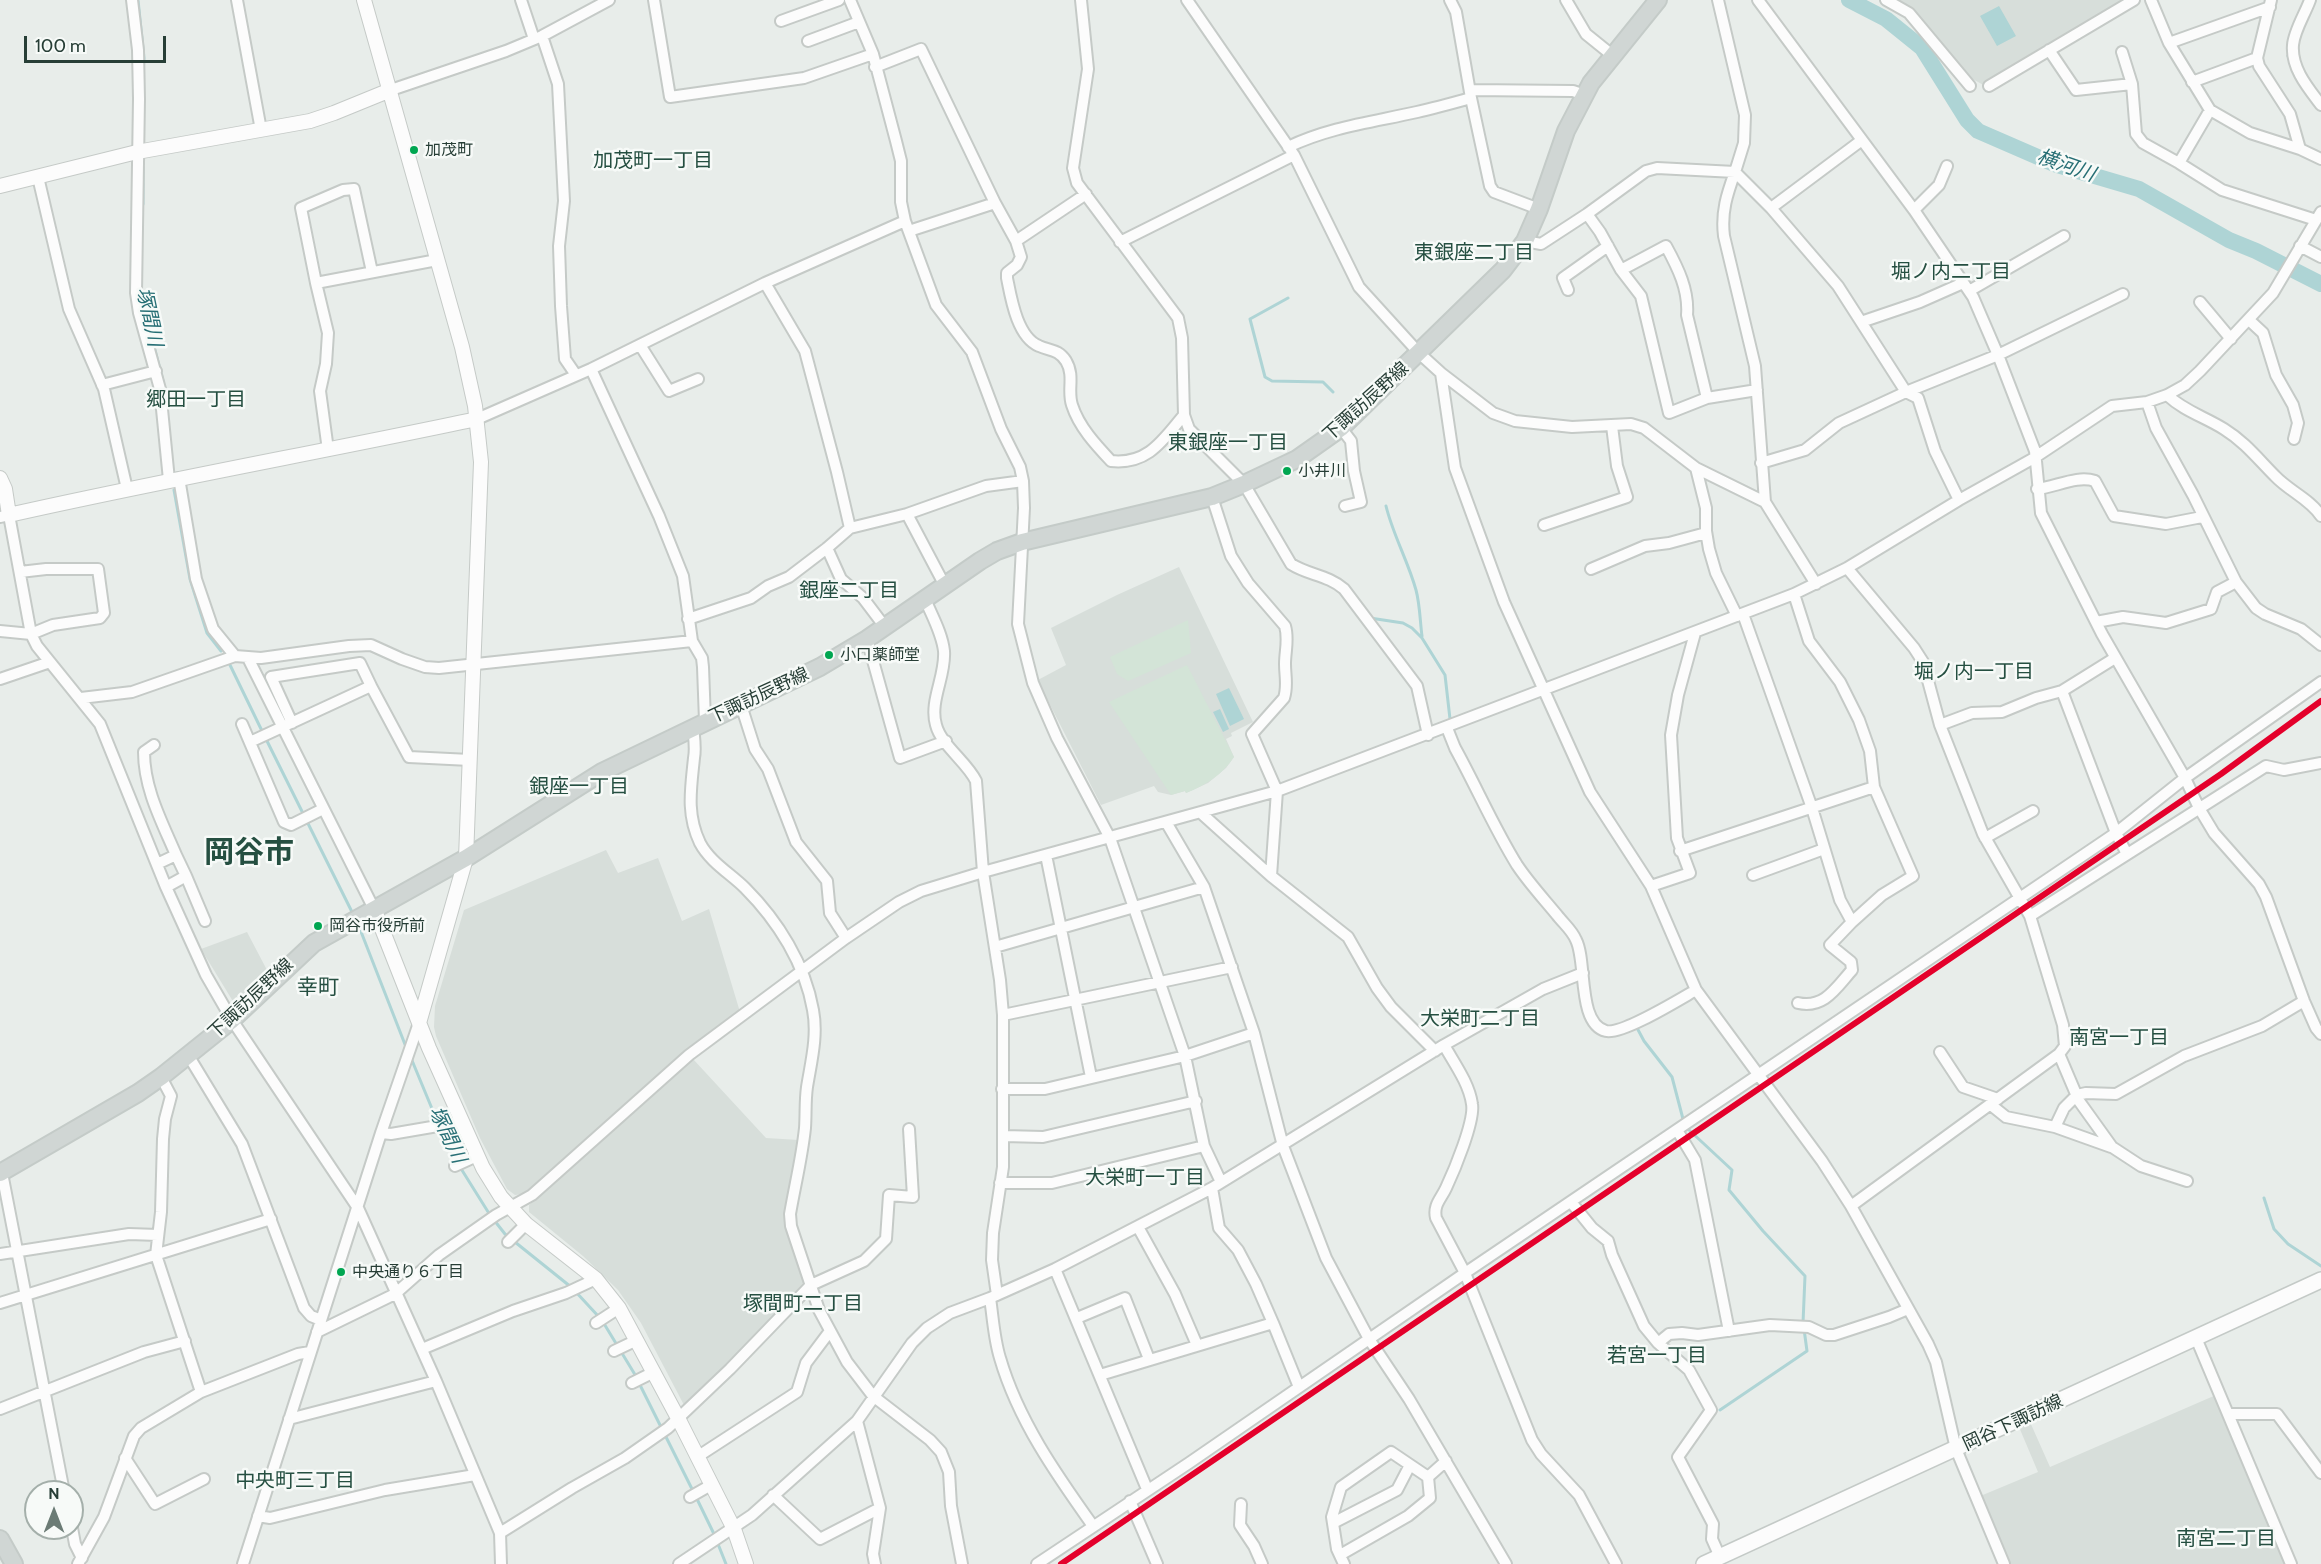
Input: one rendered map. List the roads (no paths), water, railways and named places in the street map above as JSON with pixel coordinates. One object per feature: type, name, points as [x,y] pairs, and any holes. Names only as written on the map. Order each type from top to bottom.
[{"type":"main road","name":"下諏訪辰野線","points":[[1,1173],[138,1093],[161,1077],[232,1020],[314,943],[375,911],[466,858],[602,772],[820,667],[867,639],[944,584],[997,551],[1022,542],[1212,497],[1298,459],[1341,428],[1503,270],[1525,241],[1539,210],[1566,131],[1585,95],[1612,55],[1658,0]]},
{"type":"main road","name":"岡谷下諏訪線","points":[[1704,1564],[2321,1280]]},
{"type":"main road","points":[[0,1539],[14,1564]]},
{"type":"street","points":[[132,0],[138,50],[136,293],[156,371],[174,479],[196,579],[213,629],[235,656]]},
{"type":"street","points":[[237,0],[261,130]]},
{"type":"street","points":[[243,1564],[381,1133],[419,1023],[466,858],[481,462],[477,419],[466,363],[364,0]]},
{"type":"street","points":[[522,0],[558,84],[564,201],[559,246],[561,306],[565,359],[576,375]]},
{"type":"street","points":[[0,186],[137,152],[310,121],[388,91],[506,51],[609,0]]},
{"type":"street","points":[[654,0],[670,97],[804,78],[873,54]]},
{"type":"street","points":[[781,21],[839,0]]},
{"type":"street","points":[[850,0],[873,54],[901,161],[901,202],[907,226],[936,305],[972,352],[1001,429],[1020,467],[1023,481],[1018,624],[1033,683],[1057,738],[1110,838],[1161,983],[1185,1056],[1204,1146],[1217,1185],[1219,1228],[1238,1250],[1256,1284],[1299,1387]]},
{"type":"street","points":[[1081,0],[1088,69],[1073,168],[1077,183],[1178,318],[1181,326],[1184,415],[1189,429],[1244,484],[1291,564],[1331,579],[1344,589],[1417,686],[1428,735]]},
{"type":"street","points":[[1187,0],[1291,151],[1359,287],[1441,374],[1493,413],[1515,422],[1572,427],[1631,424],[1644,428],[1696,468],[1765,502]]},
{"type":"street","points":[[1450,0],[1456,12],[1492,189],[1494,192],[1539,210]]},
{"type":"street","points":[[1566,0],[1586,34],[1612,55]]},
{"type":"street","points":[[1718,0],[1744,115],[1744,143],[1725,200],[1722,218],[1724,236],[1755,366],[1765,502],[1816,584]]},
{"type":"street","points":[[1758,0],[1914,210],[1966,287],[1998,355],[2035,451],[2041,513],[2115,658],[2185,778],[2199,808],[2214,833],[2259,884],[2266,897],[2304,1001],[2316,1029],[2321,1034]]},
{"type":"street","points":[[1886,0],[1909,14],[1970,86]]},
{"type":"street","points":[[1989,86],[2134,0]]},
{"type":"street","points":[[2151,0],[2169,43],[2210,110],[2250,133],[2300,149],[2321,159]]},
{"type":"street","points":[[2310,0],[2293,45],[2295,64],[2303,81],[2321,105]]},
{"type":"street","points":[[2169,43],[2270,3]]},
{"type":"street","points":[[2270,3],[2257,58],[2259,66],[2290,114],[2300,149]]},
{"type":"street","points":[[808,41],[860,22]]},
{"type":"street","points":[[875,67],[921,50],[995,203],[1016,241],[1021,256],[1017,265],[1007,273],[1014,312],[1029,340],[1039,346],[1055,350],[1066,362],[1072,378],[1071,403],[1089,437],[1111,461],[1128,461],[1155,450],[1184,415]]},
{"type":"street","points":[[2049,50],[2076,90],[2132,84]]},
{"type":"street","points":[[317,1332],[395,1294],[439,1255],[510,1207],[532,1195],[689,1055],[802,970],[899,902],[921,891],[983,872],[1276,791],[1447,728],[1794,594],[1847,568],[1959,500],[2034,458],[2112,406],[2146,402],[2167,395],[2185,385],[2249,320],[2274,289],[2319,216],[2222,190],[2143,143],[2136,134],[2132,84],[2122,52]]},
{"type":"street","points":[[2192,82],[2257,58]]},
{"type":"street","points":[[1120,242],[1291,151],[1312,135],[1347,125],[1416,112],[1471,94],[1573,91],[1585,95]]},
{"type":"street","points":[[2179,163],[2210,110]]},
{"type":"street","points":[[1771,208],[1863,140]]},
{"type":"street","points":[[1914,210],[1938,185],[1947,166]]},
{"type":"street","points":[[1525,241],[1541,244],[1646,171],[1656,168],[1735,172],[1771,208],[1838,286],[1906,392],[1918,398],[1935,451],[1959,500]]},
{"type":"street","points":[[38,177],[69,309],[102,385],[127,489]]},
{"type":"street","points":[[328,450],[320,391],[326,364],[328,333],[301,208],[343,190],[354,189],[372,272]]},
{"type":"street","points":[[1016,241],[1086,194]]},
{"type":"street","points":[[4,516],[174,479],[477,419],[591,369],[765,283],[907,226],[995,203]]},
{"type":"street","points":[[1587,214],[1621,270],[1641,296],[1669,413],[1707,398],[1757,390]]},
{"type":"street","points":[[1862,322],[1966,287],[2064,236]]},
{"type":"street","points":[[1568,290],[1563,278],[1608,246]]},
{"type":"street","points":[[1621,270],[1666,246],[1680,272],[1688,302],[1687,315],[1707,398]]},
{"type":"street","points":[[2300,246],[2321,257]]},
{"type":"street","points":[[316,283],[437,260]]},
{"type":"street","points":[[765,283],[805,351],[850,528]]},
{"type":"street","points":[[1761,463],[1805,450],[1839,423],[1906,392],[1998,355],[2124,294]]},
{"type":"street","points":[[2200,302],[2231,339]]},
{"type":"street","points":[[2249,320],[2263,333],[2276,375],[2293,405],[2298,423],[2294,439]]},
{"type":"street","points":[[640,345],[669,391],[698,379]]},
{"type":"street","points":[[591,369],[671,544],[683,576],[692,641],[702,658],[703,667],[699,724],[689,787],[690,805],[701,843],[708,855],[745,888],[779,928],[802,970],[813,1010],[815,1030],[804,1130],[790,1214],[791,1226],[819,1310],[847,1362],[873,1396],[930,1440],[941,1452],[949,1472],[951,1506],[962,1564]]},
{"type":"street","points":[[102,385],[156,371]]},
{"type":"street","points":[[1441,374],[1455,468],[1504,602],[1590,792],[1651,886],[1696,990],[1822,1161],[1851,1206],[1908,1309],[1936,1362],[1956,1449],[2004,1564]]},
{"type":"street","points":[[2167,395],[2177,405],[2238,438],[2252,450],[2275,477],[2316,508],[2321,516]]},
{"type":"street","points":[[2146,402],[2156,428],[2193,495],[2236,582],[2256,608],[2265,614],[2301,628],[2321,645]]},
{"type":"street","points":[[1545,525],[1627,497],[1617,466],[1612,426]]},
{"type":"street","points":[[1341,428],[1351,441],[1354,471],[1361,502],[1345,506]]},
{"type":"street","points":[[1696,468],[1706,508],[1706,533],[1716,573],[1740,615],[1812,808],[1840,900],[1852,922]]},
{"type":"street","points":[[0,478],[4,489],[4,516],[21,572],[27,621],[31,634],[37,646],[100,724],[166,887],[206,975],[232,1020],[358,1208],[436,1381],[500,1533],[501,1564]]},
{"type":"street","points":[[2037,489],[2063,485],[2079,479],[2089,479],[2095,481],[2115,516],[2166,524],[2202,517]]},
{"type":"street","points":[[688,619],[751,597],[768,586],[789,577],[850,528],[907,514],[986,486],[1023,481]]},
{"type":"street","points":[[1212,497],[1231,556],[1248,583],[1285,626],[1287,634],[1284,698],[1252,734],[1276,791],[1271,876]]},
{"type":"street","points":[[907,514],[944,584]]},
{"type":"street","points":[[1591,569],[1645,546],[1669,543],[1706,533]]},
{"type":"street","points":[[827,548],[842,579],[863,598],[885,627]]},
{"type":"street","points":[[1847,568],[1914,648],[1923,662],[1940,725],[1985,838],[2030,916],[2063,1025],[2065,1046],[2059,1054],[1851,1206]]},
{"type":"street","points":[[0,631],[31,634],[53,625],[100,618],[104,613],[98,569],[46,569],[21,572]]},
{"type":"street","points":[[2096,622],[2123,616],[2174,622],[2211,609],[2217,592],[2236,582]]},
{"type":"street","points":[[1794,594],[1809,641],[1840,682],[1859,720],[1870,751],[1874,787],[1913,876],[1881,895],[1830,945],[1851,962],[1852,970],[1826,998],[1810,1006],[1797,1003]]},
{"type":"street","points":[[925,599],[940,634],[944,653],[934,714],[936,726],[976,782],[983,872],[1003,1015],[1003,1167],[993,1233],[992,1260],[999,1357],[1025,1420],[1056,1475],[1093,1526]]},
{"type":"street","points":[[1651,886],[1690,873],[1677,838],[1671,735],[1678,695],[1695,633]]},
{"type":"street","points":[[867,639],[900,758],[946,741]]},
{"type":"street","points":[[81,698],[132,692],[235,656],[248,658],[370,645],[425,667],[692,641]]},
{"type":"street","points":[[248,658],[375,911],[419,1023],[466,1161],[510,1207],[522,1228],[596,1280],[632,1342],[642,1378],[678,1418],[711,1485],[728,1533],[746,1564]]},
{"type":"street","points":[[1940,725],[1972,713],[2002,712],[2036,698],[2062,691],[2115,658]]},
{"type":"street","points":[[0,679],[50,662]]},
{"type":"street","points":[[282,728],[271,677],[360,663],[409,757],[470,760]]},
{"type":"street","points":[[1037,1564],[2116,833],[2185,778],[2321,682]]},
{"type":"street","points":[[255,740],[371,686]]},
{"type":"street","points":[[2062,691],[2116,833],[2127,854]]},
{"type":"street","points":[[741,705],[755,749],[768,769],[796,842],[827,881],[830,913],[846,938]]},
{"type":"street","points":[[242,724],[255,740],[284,822],[291,825],[323,809]]},
{"type":"street","points":[[1447,728],[1455,748],[1517,864],[1575,936],[1579,946],[1590,1014],[1599,1027],[1606,1031],[1632,1025],[1696,990]]},
{"type":"street","points":[[154,745],[144,753],[144,773],[205,921]]},
{"type":"street","points":[[2030,916],[2266,766],[2284,770],[2321,763]]},
{"type":"street","points":[[1680,850],[1874,787]]},
{"type":"street","points":[[1985,838],[2033,811]]},
{"type":"street","points":[[1201,813],[1271,876],[1348,937],[1377,988],[1391,1007],[1440,1048],[1464,1080],[1472,1102],[1473,1116],[1446,1188],[1434,1210],[1465,1273],[1532,1440],[1541,1454],[1579,1495],[1617,1564]]},
{"type":"street","points":[[1166,822],[1204,887],[1254,1033],[1283,1146],[1326,1258],[1369,1339],[1446,1461],[1506,1564]]},
{"type":"street","points":[[1753,875],[1824,849]]},
{"type":"street","points":[[157,864],[176,855]]},
{"type":"street","points":[[1046,855],[1091,1077]]},
{"type":"street","points":[[166,887],[186,876]]},
{"type":"street","points":[[995,947],[1204,887]]},
{"type":"street","points":[[1003,1015],[1232,968]]},
{"type":"street","points":[[679,1564],[752,1515],[857,1421],[912,1343],[927,1328],[950,1313],[994,1297],[1055,1269],[1217,1185],[1440,1048],[1543,989],[1582,973]]},
{"type":"street","points":[[2055,1127],[2064,1108],[2077,1095],[2116,1094],[2184,1056],[2262,1026],[2304,1001]]},
{"type":"street","points":[[1002,1089],[1045,1089],[1185,1056],[1254,1033]]},
{"type":"street","points":[[1940,1052],[1963,1087],[1994,1102],[2006,1117],[2055,1127],[2112,1147],[2141,1166],[2187,1181]]},
{"type":"street","points":[[2059,1054],[2077,1095],[2112,1147]]},
{"type":"street","points":[[188,1055],[242,1144],[304,1308],[311,1316],[321,1320]]},
{"type":"street","points":[[161,1077],[171,1096],[162,1139],[161,1212],[156,1255],[201,1392]]},
{"type":"street","points":[[1004,1136],[1043,1137],[1196,1101]]},
{"type":"street","points":[[381,1133],[391,1134],[454,1123]]},
{"type":"street","points":[[500,1533],[572,1488],[626,1458],[663,1431],[730,1370],[811,1285],[864,1261],[886,1239],[889,1195],[913,1197],[909,1129]]},
{"type":"street","points":[[1677,1130],[1695,1160],[1730,1331]]},
{"type":"street","points":[[1000,1183],[1052,1183],[1204,1146]]},
{"type":"street","points":[[1,1173],[62,1480]]},
{"type":"street","points":[[1571,1202],[1592,1228],[1608,1241],[1644,1326],[1658,1344],[1689,1370],[1711,1410],[1678,1457],[1713,1524],[1713,1539],[1720,1557]]},
{"type":"street","points":[[0,1303],[271,1219]]},
{"type":"street","points":[[1138,1227],[1175,1294],[1197,1345]]},
{"type":"street","points":[[508,1242],[522,1228]]},
{"type":"street","points":[[0,1254],[129,1234],[158,1235]]},
{"type":"street","points":[[1055,1269],[1147,1489]]},
{"type":"street","points":[[422,1349],[596,1280]]},
{"type":"street","points":[[1077,1318],[1125,1298],[1149,1359]]},
{"type":"street","points":[[1658,1344],[1669,1334],[1698,1335],[1770,1325],[1809,1327],[1826,1335],[1834,1335],[1908,1309]]},
{"type":"street","points":[[596,1323],[613,1312]]},
{"type":"street","points":[[1100,1375],[1274,1323]]},
{"type":"street","points":[[697,1457],[797,1392],[806,1363],[830,1331]]},
{"type":"street","points":[[2196,1338],[2291,1564]]},
{"type":"street","points":[[0,1409],[144,1352],[185,1341]]},
{"type":"street","points":[[614,1351],[632,1342]]},
{"type":"street","points":[[80,1561],[104,1517],[134,1436],[141,1428],[201,1392],[298,1354],[310,1352]]},
{"type":"street","points":[[289,1419],[436,1381]]},
{"type":"street","points":[[2229,1414],[2277,1414],[2321,1473]]},
{"type":"street","points":[[857,1421],[880,1508],[873,1554],[875,1564]]},
{"type":"street","points":[[1391,1452],[1428,1477],[1430,1498],[1408,1516],[1340,1561],[1332,1517],[1341,1487],[1391,1452]]},
{"type":"street","points":[[125,1458],[155,1504],[204,1479]]},
{"type":"street","points":[[1428,1477],[1446,1461]]},
{"type":"street","points":[[1333,1523],[1397,1490],[1410,1465]]},
{"type":"street","points":[[258,1516],[270,1518],[385,1490],[475,1475]]},
{"type":"street","points":[[694,1494],[711,1485]]},
{"type":"street","points":[[773,1495],[820,1539],[880,1508]]},
{"type":"street","points":[[1130,1501],[1157,1564]]},
{"type":"street","points":[[1241,1504],[1240,1525],[1254,1546],[1262,1564]]},
{"type":"street","points":[[74,1540],[80,1561]]},
{"type":"water","points":[[1999,6],[2016,36],[1997,46],[1980,16]]},
{"type":"water","points":[[1229,688],[1244,719],[1230,726],[1216,694]]},
{"type":"water","points":[[1220,709],[1229,729],[1223,732],[1213,712]]},
{"type":"waterway","name":"塚間川","points":[[138,0],[144,58],[143,73]]},
{"type":"waterway","name":"横河川","points":[[1849,0],[1886,19],[1922,48],[1967,120],[1978,131],[2054,164],[2139,189],[2229,240],[2321,284]]},
{"type":"waterway","points":[[2288,56],[2294,72]]},
{"type":"waterway","name":"塚間川","points":[[143,167],[143,204]]},
{"type":"waterway","name":"塚間川","points":[[141,288],[163,381]]},
{"type":"waterway","points":[[1288,298],[1250,319],[1265,377],[1272,381],[1323,382],[1333,392]]},
{"type":"waterway","name":"塚間川","points":[[174,490],[190,579],[207,633],[221,651]]},
{"type":"waterway","points":[[1386,506],[1416,590],[1422,636]]},
{"type":"waterway","points":[[1370,618],[1403,623],[1422,638],[1445,675],[1450,719]]},
{"type":"waterway","name":"塚間川","points":[[230,665],[263,733]]},
{"type":"waterway","name":"塚間川","points":[[266,739],[354,916]]},
{"type":"waterway","name":"塚間川","points":[[358,924],[406,1047]]},
{"type":"waterway","points":[[1636,1026],[1644,1041],[1672,1077],[1683,1119],[1688,1129],[1732,1170],[1729,1190],[1805,1276],[1803,1323]]},
{"type":"waterway","name":"塚間川","points":[[411,1058],[457,1162]]},
{"type":"waterway","name":"塚間川","points":[[460,1167],[490,1215]]},
{"type":"waterway","points":[[2264,1198],[2274,1229],[2288,1244],[2321,1266]]},
{"type":"waterway","name":"塚間川","points":[[494,1220],[505,1234],[571,1287]]},
{"type":"waterway","name":"塚間川","points":[[575,1291],[599,1317]]},
{"type":"waterway","name":"塚間川","points":[[603,1322],[634,1373],[693,1491]]},
{"type":"waterway","points":[[1720,1410],[1807,1351],[1804,1329]]},
{"type":"waterway","name":"塚間川","points":[[696,1497],[726,1564]]},
{"type":"place","name":"加茂町","points":[[414,150]]},
{"type":"place","name":"小井川","points":[[1287,471]]},
{"type":"place","name":"小口薬師堂","points":[[829,655]]},
{"type":"place","name":"岡谷市役所前","points":[[318,926]]},
{"type":"place","name":"中央通り６丁目","points":[[341,1272]]},
{"type":"district","name":"加茂町一丁目","points":[[653,161]]},
{"type":"district","name":"東銀座二丁目","points":[[1474,253]]},
{"type":"district","name":"堀ノ内二丁目","points":[[1951,272]]},
{"type":"district","name":"郷田一丁目","points":[[196,400]]},
{"type":"district","name":"東銀座一丁目","points":[[1228,443]]},
{"type":"district","name":"銀座二丁目","points":[[849,591]]},
{"type":"district","name":"堀ノ内一丁目","points":[[1974,672]]},
{"type":"district","name":"銀座一丁目","points":[[579,787]]},
{"type":"district","name":"岡谷市","points":[[249,853]]},
{"type":"district","name":"幸町","points":[[318,988]]},
{"type":"district","name":"大栄町二丁目","points":[[1480,1019]]},
{"type":"district","name":"南宮一丁目","points":[[2119,1038]]},
{"type":"district","name":"大栄町一丁目","points":[[1145,1178]]},
{"type":"district","name":"塚間町二丁目","points":[[803,1304]]},
{"type":"district","name":"若宮一丁目","points":[[1657,1356]]},
{"type":"district","name":"中央町三丁目","points":[[295,1481]]},
{"type":"district","name":"南宮二丁目","points":[[2226,1539]]}]
